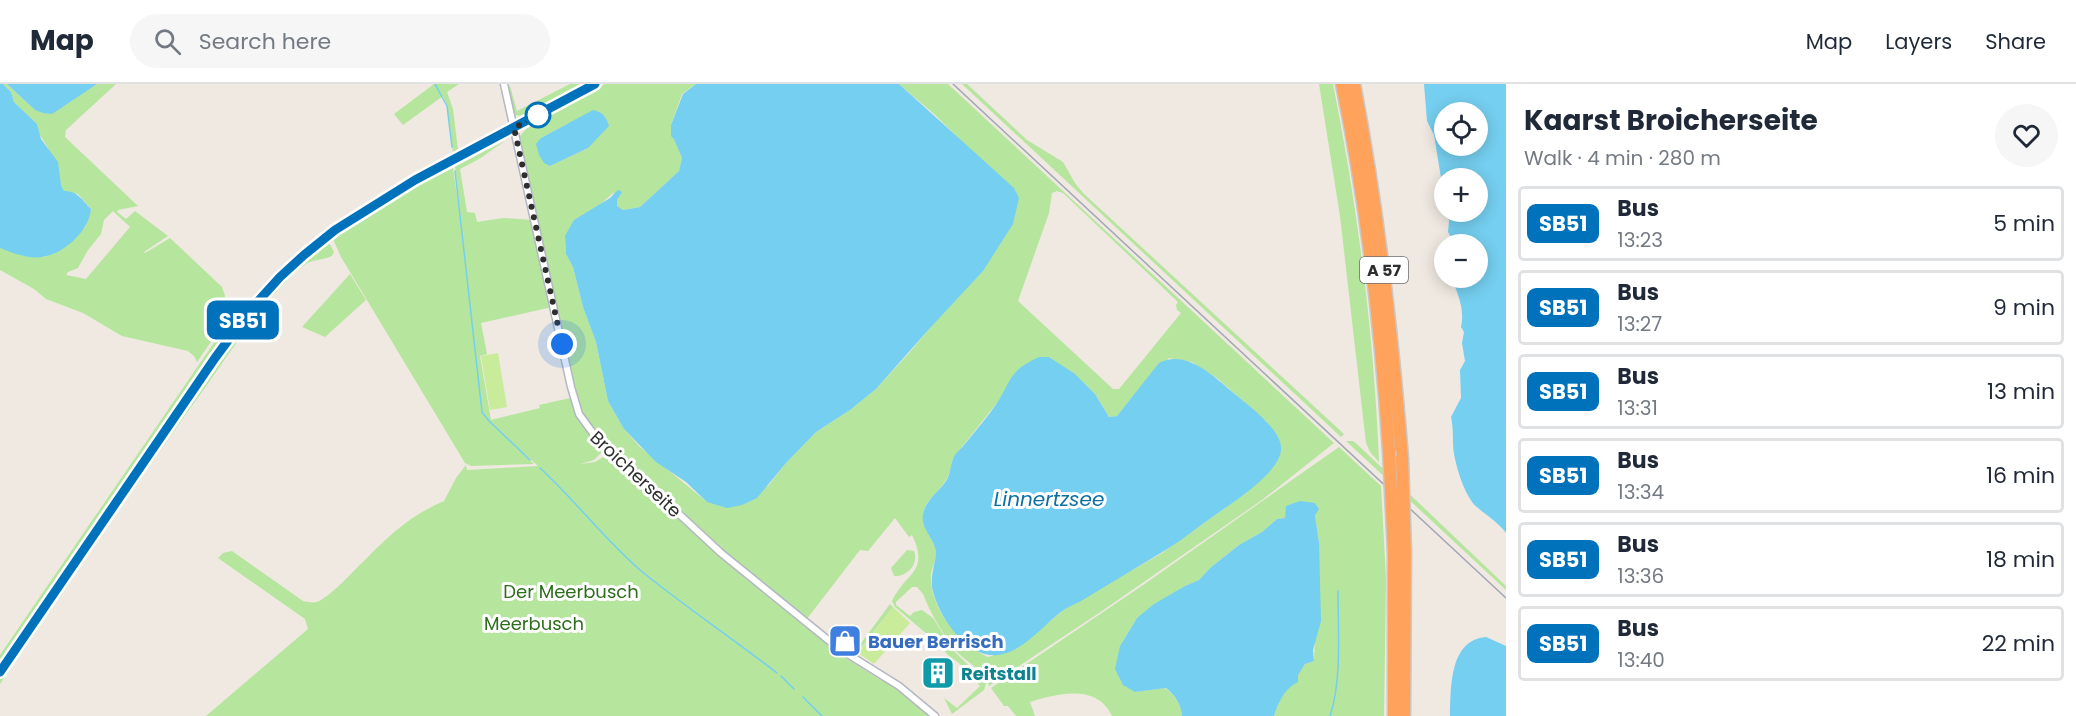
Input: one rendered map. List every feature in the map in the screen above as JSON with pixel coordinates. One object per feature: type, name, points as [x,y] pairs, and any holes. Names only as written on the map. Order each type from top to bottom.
[{"type":"highway","name":"A 57","points":[[1342,84],[1365,220],[1381,352],[1400,552],[1404,716]]},
{"type":"highway","name":"A 57","points":[[1354,84],[1369,165],[1386,285],[1402,458],[1394,716]]},
{"type":"main road","points":[[0,672],[218,354],[252,308],[280,277],[329,235],[366,209],[415,180],[595,84]]},
{"type":"street","name":"Broicherseite","points":[[504,84],[573,399],[588,429],[608,450],[745,573],[833,644],[899,686],[935,716]]},
{"type":"green space","points":[[3,84],[7,84],[35,110],[71,100],[97,84],[116,84],[66,130],[65,137],[138,206],[117,212],[126,219],[135,211],[168,236],[145,253],[170,238],[222,287],[225,296],[219,330],[197,362],[188,351],[122,336],[83,313],[46,299],[34,289],[0,270],[0,248],[44,257],[60,250],[85,227],[91,209],[78,194],[64,191],[37,124],[14,102],[11,92]],"holes":[[[113,211],[130,227],[86,279],[66,275],[78,268],[88,250],[101,234],[104,220]]]},
{"type":"green space","points":[[434,84],[459,84],[447,92],[453,109],[458,150],[453,153],[447,106],[443,96],[403,125],[394,114]]},
{"type":"green space","points":[[570,84],[585,84],[521,116],[515,115],[508,87],[510,86],[517,111]]},
{"type":"green space","points":[[605,84],[696,84],[682,94],[671,125],[682,158],[679,171],[640,207],[623,210],[617,206],[613,193],[565,236],[566,254],[573,267],[583,307],[596,342],[608,401],[624,429],[639,446],[707,502],[768,486],[786,463],[816,432],[850,410],[876,389],[930,328],[984,163],[934,114],[899,84],[948,84],[1334,443],[1262,500],[989,686],[979,670],[958,653],[950,642],[923,594],[917,587],[912,587],[896,602],[896,605],[910,616],[922,610],[933,618],[953,650],[986,683],[984,690],[952,714],[944,698],[957,708],[980,686],[959,663],[895,607],[892,601],[914,571],[918,557],[912,535],[909,537],[895,518],[868,551],[860,550],[806,620],[745,571],[600,439],[583,417],[575,397],[520,136],[526,129]],"holes":[[[567,124],[588,148],[550,166],[541,138]],[[1057,191],[1063,193],[1178,302],[1177,310],[1181,313],[1119,389],[1113,389],[1018,301],[1049,213],[1052,193]],[[1049,357],[1083,382],[1095,394],[1109,417],[1117,416],[1148,378],[1169,358],[1192,362],[1218,379],[1267,422],[1246,493],[1162,553],[1066,608],[1016,649],[988,657],[957,634],[941,612],[935,599],[931,574],[936,552],[924,524],[923,513],[947,478],[953,458],[1000,399]]]},
{"type":"green space","points":[[962,84],[967,84],[1027,140],[1063,162],[1083,193],[1344,434],[1341,437]]},
{"type":"green space","points":[[1319,84],[1333,84],[1350,178],[1369,320],[1379,462],[1366,443],[1340,216]]},
{"type":"green space","name":"Der Meerbusch","points":[[505,141],[460,169],[467,212],[475,213],[477,222],[504,218],[533,220],[552,307],[481,323],[487,354],[480,356],[491,420],[570,398],[585,429],[604,450],[594,460],[580,464],[595,462],[608,454],[741,575],[844,657],[894,686],[930,716],[206,716],[308,629],[305,619],[218,558],[223,553],[232,551],[303,601],[317,602],[339,586],[402,526],[422,512],[444,501],[466,465],[467,470],[538,466],[510,441],[534,464],[471,466],[465,463],[341,257],[333,239],[361,217],[390,199],[453,168],[462,230],[455,166]]},
{"type":"green space","points":[[329,243],[334,252],[332,256],[303,266],[276,292],[250,324],[0,684],[0,679],[102,530],[246,326],[293,271]]},
{"type":"green space","points":[[350,274],[366,300],[325,337],[302,327]]},
{"type":"green space","points":[[233,299],[239,304],[238,315],[0,662],[0,655],[222,331],[226,305],[229,300]]},
{"type":"green space","points":[[498,353],[507,407],[490,410],[481,356]]},
{"type":"green space","points":[[1346,441],[1353,441],[1359,446],[1506,586],[1506,590]]},
{"type":"green space","points":[[1339,447],[1381,486],[1386,578],[1384,716],[1274,716],[1280,699],[1305,664],[1314,661],[1319,543],[1315,515],[1286,513],[1285,518],[1277,519],[1262,532],[1239,545],[1199,580],[1185,586],[1137,618],[1120,646],[1135,692],[1165,688],[1177,700],[1182,716],[1112,716],[1097,699],[1075,694],[1063,694],[1030,702],[1035,716],[1016,716],[1008,706],[1004,706],[991,688],[1146,583]]},
{"type":"green space","points":[[907,550],[914,551],[915,561],[911,569],[899,576],[894,576],[891,568]]},
{"type":"green space","points":[[890,604],[893,607],[858,652],[856,650]]},
{"type":"green space","points":[[893,607],[910,623],[874,664],[858,653]]},
{"type":"water","points":[[0,84],[11,92],[14,102],[37,124],[41,139],[58,162],[64,191],[76,194],[91,209],[86,225],[74,240],[50,255],[31,257],[0,248]]},
{"type":"water","points":[[7,84],[97,84],[52,114],[35,110]]},
{"type":"water","points":[[696,84],[899,84],[1014,188],[1019,198],[1013,224],[983,271],[876,389],[850,410],[816,432],[757,498],[742,505],[727,508],[707,502],[686,482],[656,462],[624,429],[608,401],[596,342],[583,307],[573,267],[566,254],[565,236],[574,220],[610,198],[618,190],[622,192],[617,200],[617,206],[623,210],[640,207],[679,171],[682,158],[671,136],[671,125],[683,94]]},
{"type":"water","points":[[1424,84],[1506,84],[1506,533],[1472,502],[1466,491],[1453,449],[1451,417],[1461,398],[1460,370],[1465,361],[1461,308],[1455,288],[1488,288],[1488,234],[1449,234],[1449,222],[1488,222],[1488,168],[1439,168],[1437,156],[1488,156],[1488,102],[1434,102],[1434,135],[1427,121]]},
{"type":"water","points":[[593,110],[604,115],[609,126],[588,148],[550,166],[544,163],[536,144],[541,138]]},
{"type":"water","name":"Linnertzsee","points":[[1039,357],[1049,357],[1075,374],[1095,394],[1109,417],[1117,416],[1159,363],[1168,359],[1188,361],[1215,377],[1262,417],[1276,434],[1281,450],[1272,469],[1263,478],[1241,497],[1179,541],[1065,609],[1012,651],[991,655],[979,652],[967,645],[957,635],[948,624],[935,599],[932,575],[936,550],[924,525],[923,514],[930,500],[948,478],[955,455],[993,409],[1013,375],[1024,365]]},
{"type":"water","points":[[1300,501],[1315,503],[1319,509],[1315,515],[1319,543],[1321,621],[1313,650],[1314,661],[1305,664],[1298,675],[1298,682],[1283,696],[1274,716],[1182,716],[1177,700],[1166,688],[1135,692],[1123,685],[1115,669],[1120,646],[1137,618],[1154,604],[1199,580],[1239,545],[1262,532],[1277,519],[1285,518],[1286,506]]},
{"type":"water","points":[[1486,637],[1506,646],[1506,716],[1450,716],[1452,679],[1459,656],[1474,640]]},
{"type":"waterway","points":[[435,84],[447,106],[452,147]]},
{"type":"waterway","points":[[455,171],[482,412],[530,460]]},
{"type":"waterway","points":[[540,468],[640,570],[777,673]]},
{"type":"waterway","points":[[1330,716],[1338,671],[1338,591]]},
{"type":"waterway","points":[[781,676],[794,689]]},
{"type":"waterway","points":[[803,697],[822,716]]},
{"type":"railway","points":[[953,84],[1506,598]]},
{"type":"bus line","name":"SB51","points":[[0,672],[215,358],[252,308],[280,277],[329,235],[374,204],[595,84]]},
{"type":"place","name":"Bauer Berrisch","points":[[845,641]]},
{"type":"place","name":"Reitstall","points":[[938,673]]},
{"type":"route","points":[[538,115],[514,128],[562,344]]},
{"type":"park label","name":"Meerbusch","points":[[534,623]]}]
